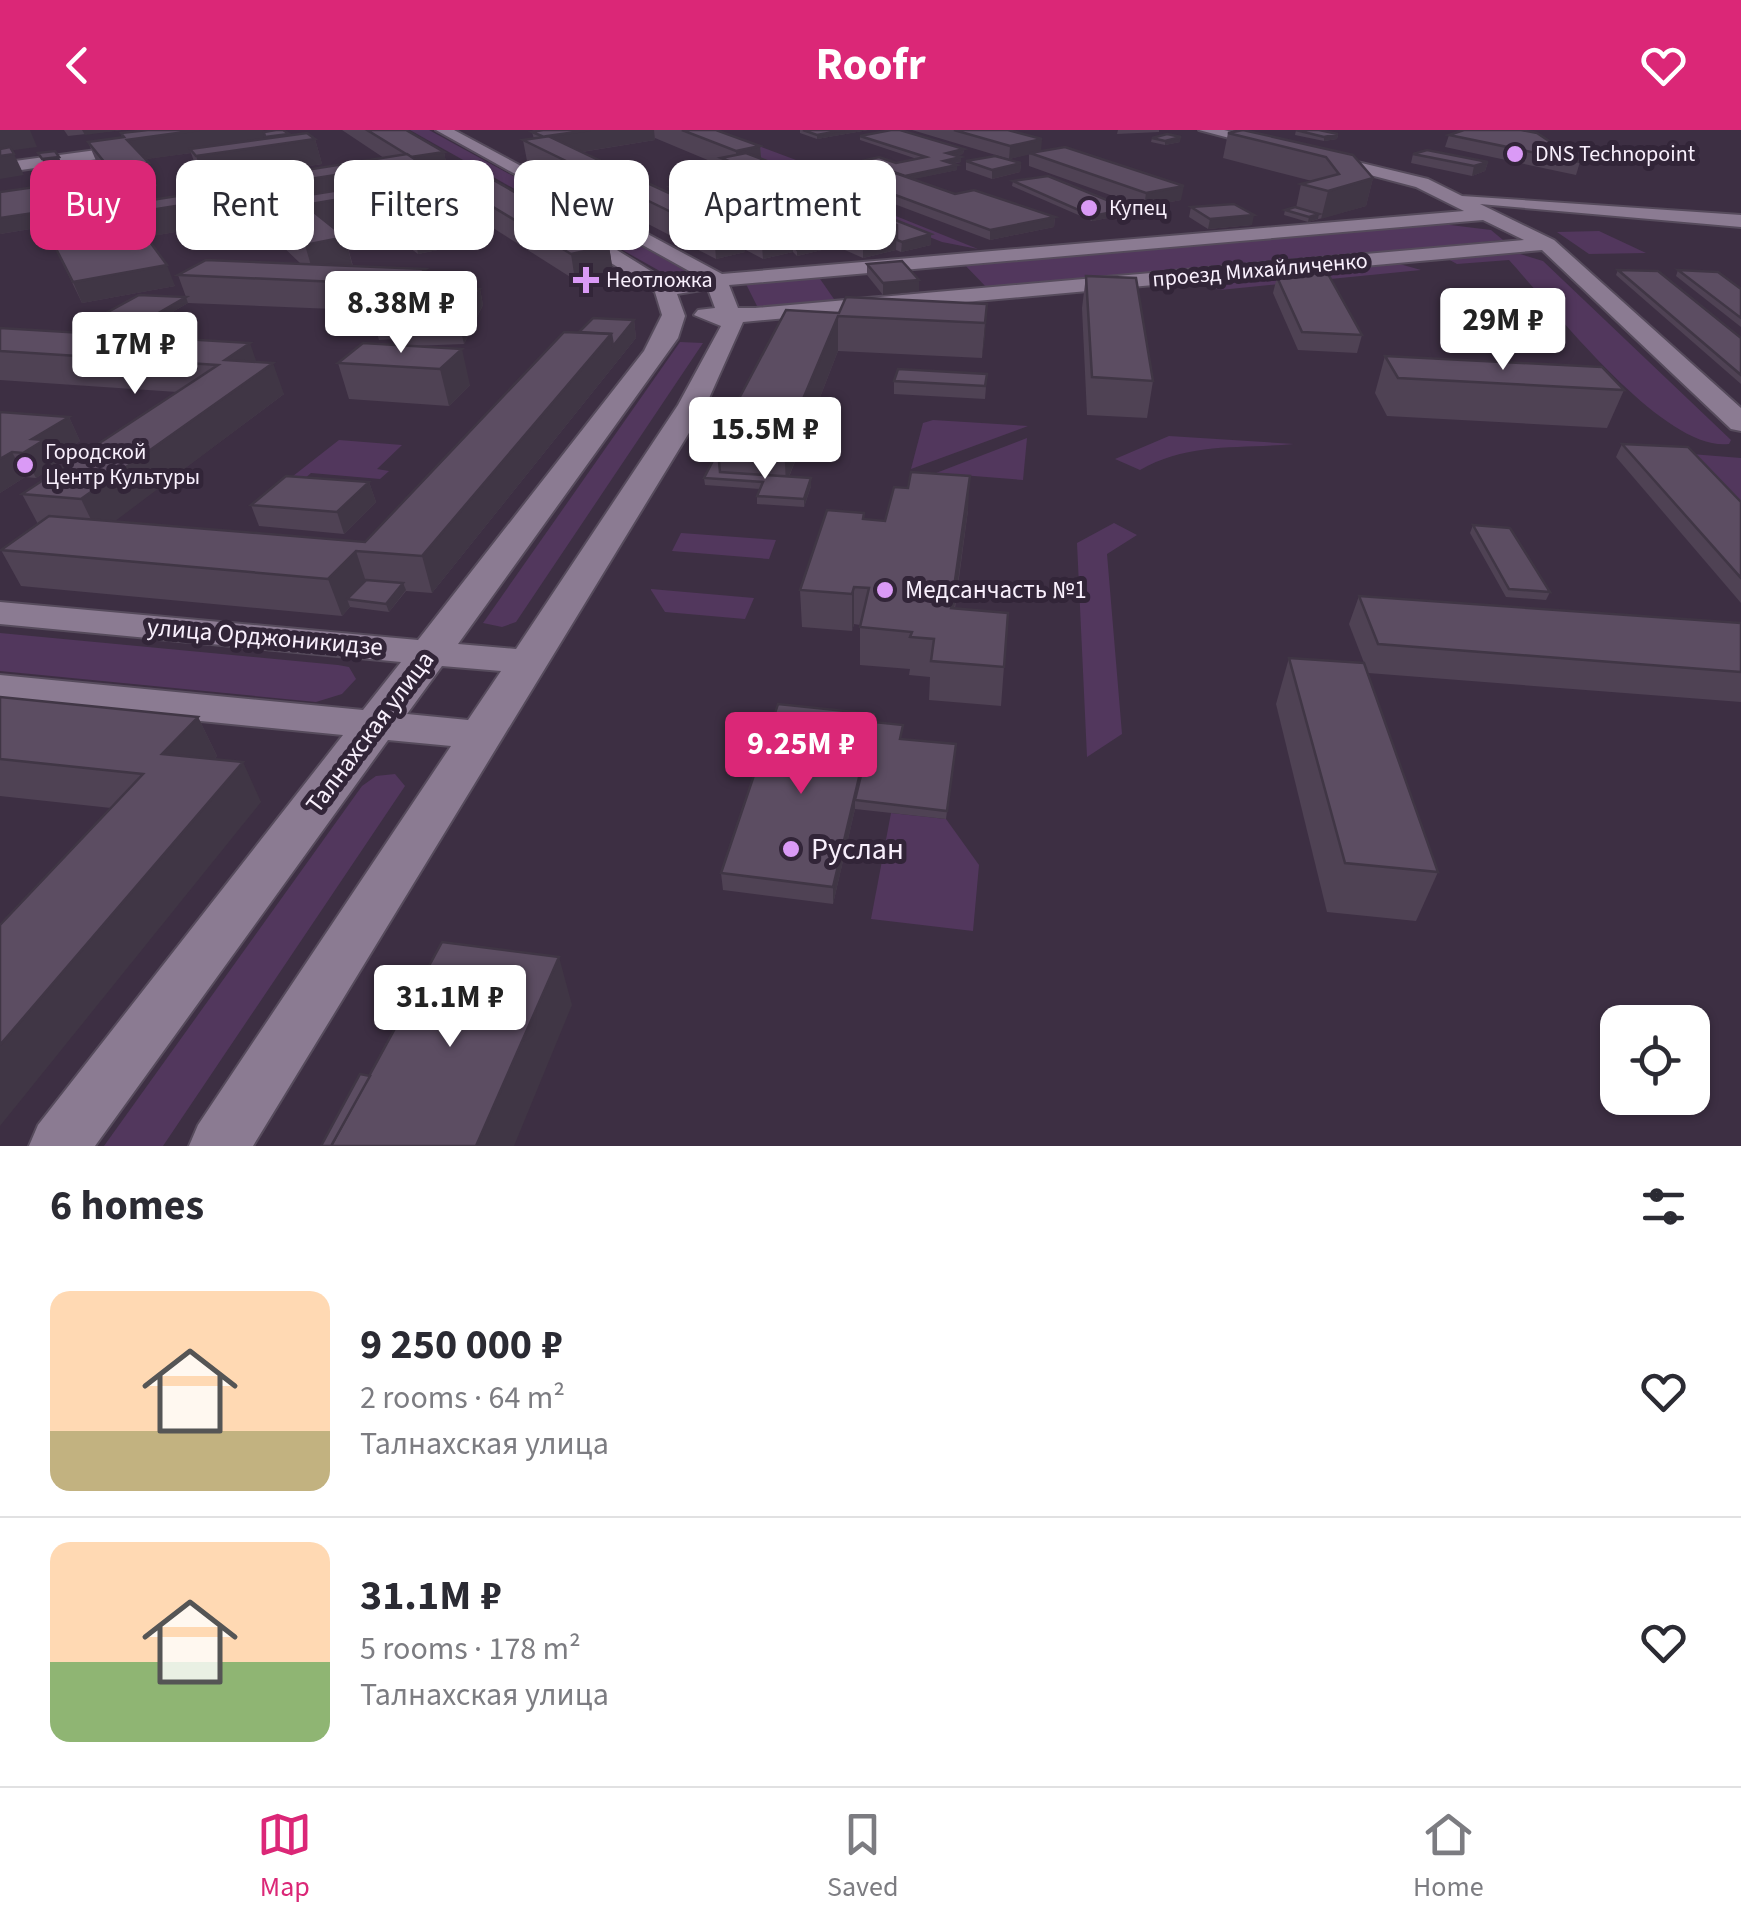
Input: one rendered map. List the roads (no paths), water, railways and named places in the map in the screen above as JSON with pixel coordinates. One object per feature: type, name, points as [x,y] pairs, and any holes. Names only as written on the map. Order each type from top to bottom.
[{"type":"street","points":[[219,1146],[692,405],[733,326],[716,280],[443,130]]},
{"type":"street","points":[[1206,130],[1422,183],[1547,244],[1741,423]]},
{"type":"street","points":[[0,160],[159,143],[0,168]]},
{"type":"street","points":[[1457,198],[1741,221]]},
{"type":"street","name":"проезд Михайличенко","points":[[669,303],[716,280],[1489,214]]},
{"type":"street","name":"проезд Михайличенко","points":[[669,303],[731,314],[1547,244]]},
{"type":"street","points":[[606,250],[636,267],[669,303]]},
{"type":"street","points":[[942,260],[974,295]]},
{"type":"street","name":"Талнахская улица","points":[[59,1146],[666,338],[669,303]]},
{"type":"street","name":"улица Орджоникидзе","points":[[0,613],[530,662]]},
{"type":"street","points":[[0,688],[479,735]]},
{"type":"place","name":"DNS Technopoint","points":[[1515,154]]},
{"type":"place","name":"Купец","points":[[1089,208]]},
{"type":"place","name":"Неотложка","points":[[586,280]]},
{"type":"place","name":"Городской Центр Культуры","points":[[25,465]]},
{"type":"place","name":"Медсанчасть №1","points":[[885,590]]},
{"type":"place","name":"Руслан","points":[[791,849]]}]
